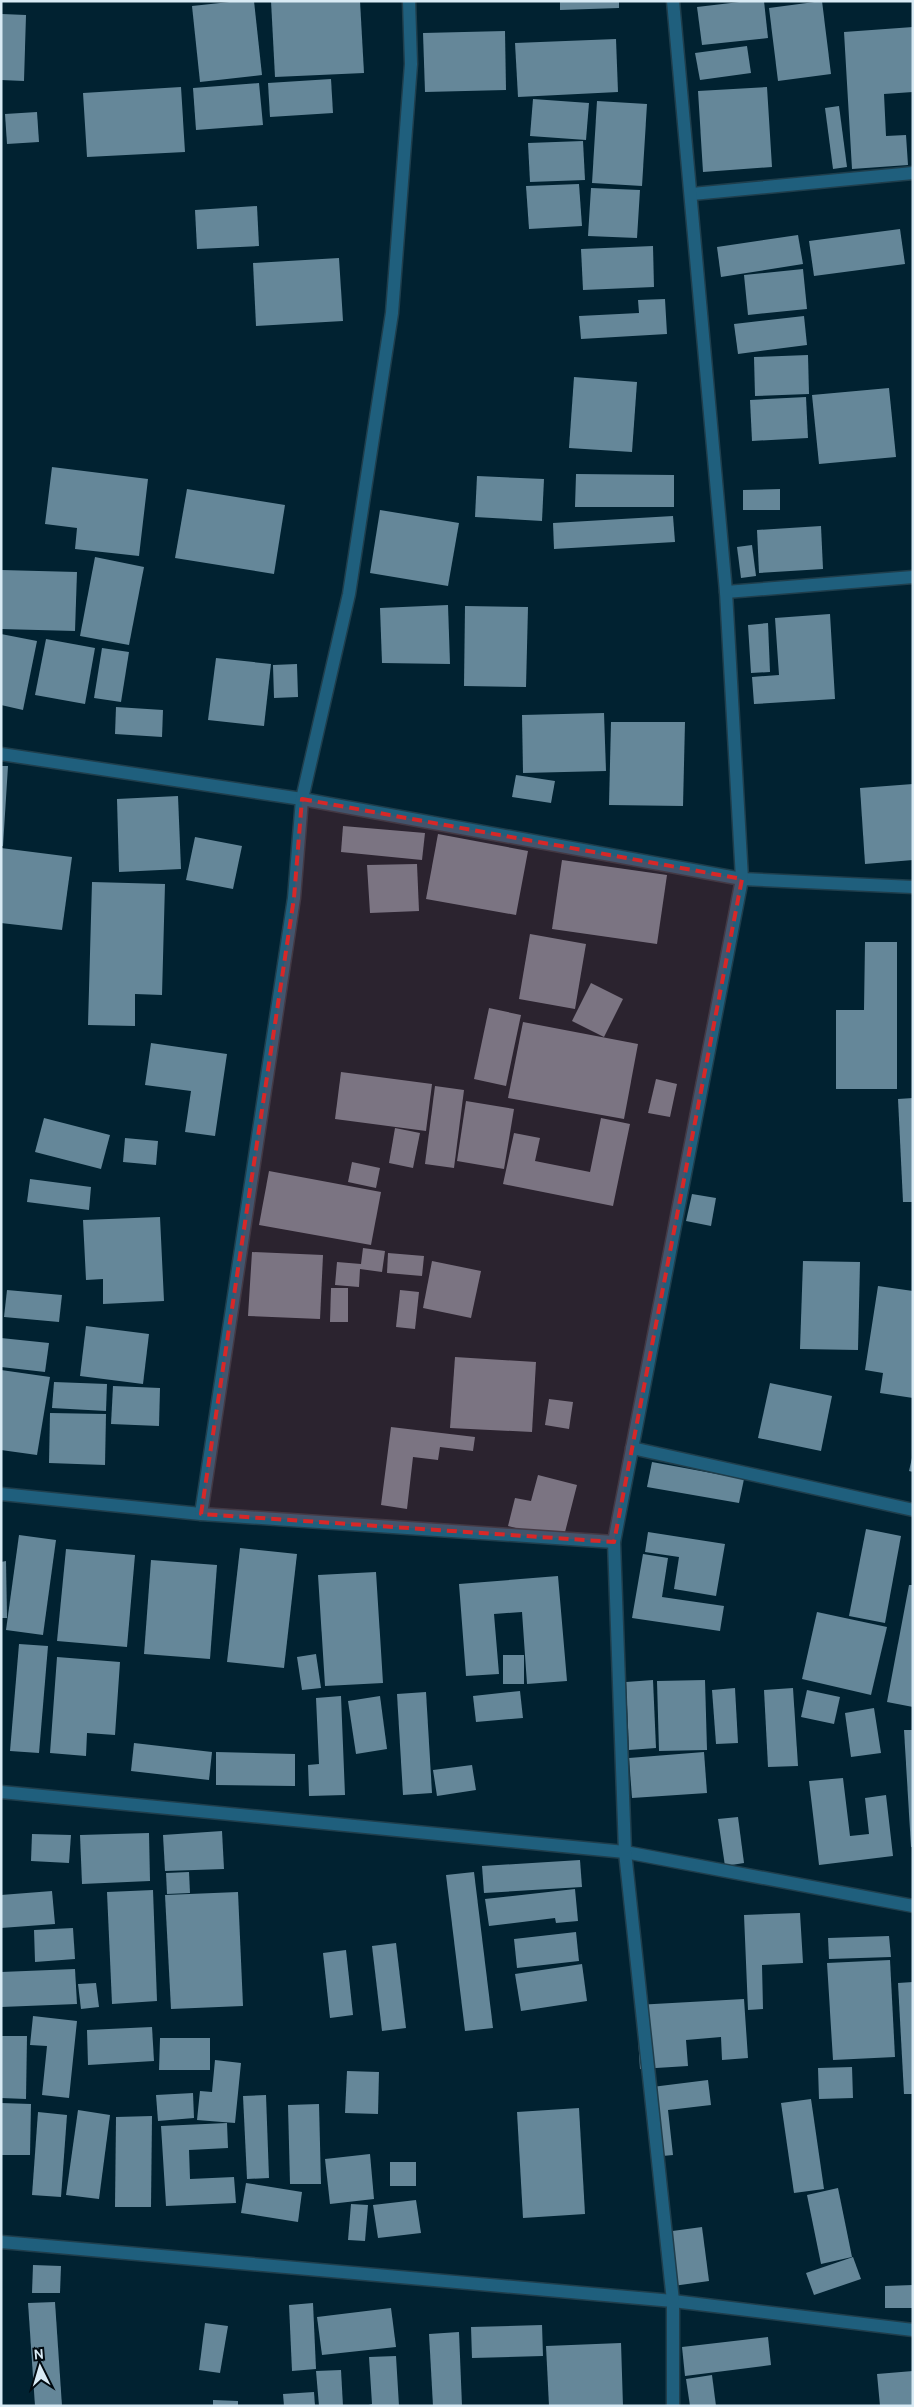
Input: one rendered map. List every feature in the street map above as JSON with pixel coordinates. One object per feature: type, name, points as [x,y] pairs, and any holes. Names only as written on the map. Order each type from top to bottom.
[{"type":"street","points":[[201,1514],[294,898],[302,799],[349,594],[392,313],[411,64],[409,1]]},
{"type":"street","points":[[672,2406],[673,2301],[625,1852],[614,1542],[742,879],[726,592],[692,194],[673,1]]},
{"type":"street","points":[[692,194],[913,173]]},
{"type":"street","points":[[726,592],[913,576]]},
{"type":"street","points":[[1,754],[302,799],[742,879],[913,887]]},
{"type":"street","points":[[632,1448],[913,1510]]},
{"type":"street","points":[[1,1494],[201,1514],[614,1542]]},
{"type":"street","points":[[1,1792],[625,1852],[913,1906]]},
{"type":"street","points":[[1,2242],[673,2301],[913,2330]]},
{"type":"highlighted area","points":[[302,799],[742,879],[614,1542],[201,1514],[294,898]]},
{"type":"building","points":[[254,1],[262,75],[200,82],[192,6]]},
{"type":"building","points":[[271,1],[360,1],[364,73],[275,77]]},
{"type":"building","points":[[560,1],[619,1],[619,8],[560,10]]},
{"type":"building","points":[[764,1],[768,38],[702,45],[697,7]]},
{"type":"building","points":[[822,1],[831,74],[778,81],[769,8]]},
{"type":"building","points":[[2,14],[26,15],[24,81],[1,80]]},
{"type":"building","points":[[913,27],[913,92],[884,94],[886,136],[906,135],[908,165],[852,169],[844,32]]},
{"type":"building","points":[[505,31],[506,90],[425,92],[423,33]]},
{"type":"building","points":[[616,39],[618,92],[518,97],[515,43]]},
{"type":"building","points":[[747,46],[751,73],[700,80],[695,53]]},
{"type":"building","points":[[331,79],[333,113],[270,117],[268,83]]},
{"type":"building","points":[[259,83],[263,125],[196,130],[193,88]]},
{"type":"building","points":[[181,87],[185,152],[87,157],[83,93]]},
{"type":"building","points":[[767,87],[772,167],[703,172],[698,91]]},
{"type":"building","points":[[533,99],[589,103],[586,140],[530,136]]},
{"type":"building","points":[[597,101],[647,104],[642,186],[592,183]]},
{"type":"building","points":[[839,106],[847,167],[833,169],[825,108]]},
{"type":"building","points":[[37,112],[39,142],[7,144],[5,114]]},
{"type":"building","points":[[583,141],[585,180],[530,182],[528,143]]},
{"type":"building","points":[[579,184],[582,226],[529,229],[526,186]]},
{"type":"building","points":[[591,188],[640,190],[637,238],[588,236]]},
{"type":"building","points":[[257,206],[259,246],[197,249],[195,210]]},
{"type":"building","points":[[900,229],[905,264],[814,276],[809,241]]},
{"type":"building","points":[[798,235],[803,264],[721,277],[717,247]]},
{"type":"building","points":[[653,246],[654,287],[583,290],[581,249]]},
{"type":"building","points":[[339,258],[343,321],[256,326],[253,263]]},
{"type":"building","points":[[803,269],[807,309],[748,315],[744,275]]},
{"type":"building","points":[[665,299],[667,334],[581,339],[579,316],[639,313],[638,300]]},
{"type":"building","points":[[804,316],[807,345],[738,354],[734,324]]},
{"type":"building","points":[[808,355],[809,394],[755,396],[754,357]]},
{"type":"building","points":[[574,377],[637,382],[632,452],[569,448]]},
{"type":"building","points":[[889,388],[896,457],[819,464],[812,395]]},
{"type":"building","points":[[806,397],[808,438],[752,441],[750,400]]},
{"type":"building","points":[[52,467],[148,479],[139,556],[75,549],[77,528],[45,524]]},
{"type":"building","points":[[576,474],[674,475],[674,507],[575,507]]},
{"type":"building","points":[[477,476],[544,479],[542,521],[475,517]]},
{"type":"building","points":[[187,489],[285,505],[274,574],[175,558]]},
{"type":"building","points":[[780,489],[780,510],[743,510],[743,490]]},
{"type":"building","points":[[380,510],[459,523],[448,586],[370,573]]},
{"type":"building","points":[[673,516],[675,542],[554,549],[553,523]]},
{"type":"building","points":[[821,526],[823,569],[759,573],[757,530]]},
{"type":"building","points":[[752,545],[756,576],[741,578],[737,547]]},
{"type":"building","points":[[95,557],[144,567],[129,645],[80,636]]},
{"type":"building","points":[[1,570],[77,572],[75,631],[1,629]]},
{"type":"building","points":[[448,605],[450,664],[382,663],[380,608]]},
{"type":"building","points":[[465,606],[528,607],[526,687],[464,686]]},
{"type":"building","points":[[830,614],[835,699],[754,704],[752,677],[779,675],[775,618]]},
{"type":"building","points":[[768,623],[770,672],[751,673],[748,625]]},
{"type":"building","points":[[1,634],[37,641],[23,710],[1,705]]},
{"type":"building","points":[[46,639],[95,648],[85,704],[35,695]]},
{"type":"building","points":[[102,648],[129,652],[121,702],[94,698]]},
{"type":"building","points":[[216,658],[271,664],[264,726],[208,720]]},
{"type":"building","points":[[297,664],[298,697],[274,698],[273,665]]},
{"type":"building","points":[[116,707],[163,710],[162,737],[115,734]]},
{"type":"building","points":[[604,713],[606,771],[523,773],[522,715]]},
{"type":"building","points":[[611,722],[685,722],[683,806],[609,805]]},
{"type":"building","points":[[1,766],[8,766],[3,846],[1,846]]},
{"type":"building","points":[[516,775],[555,781],[551,803],[512,797]]},
{"type":"building","points":[[913,784],[913,860],[865,864],[860,788]]},
{"type":"building","points":[[178,796],[181,869],[119,872],[117,799]]},
{"type":"building","points":[[343,826],[425,833],[422,860],[341,852]]},
{"type":"building","points":[[438,834],[528,851],[516,915],[426,899]]},
{"type":"building","points":[[195,837],[242,846],[233,889],[186,880]]},
{"type":"building","points":[[1,848],[72,857],[62,930],[1,923]]},
{"type":"building","points":[[562,860],[667,875],[657,944],[552,929]]},
{"type":"building","points":[[417,864],[419,911],[370,913],[367,865]]},
{"type":"building","points":[[92,882],[165,884],[162,995],[135,994],[135,1026],[88,1025]]},
{"type":"building","points":[[530,934],[586,944],[575,1009],[519,999]]},
{"type":"building","points":[[865,942],[897,942],[897,1089],[836,1089],[836,1010],[864,1010]]},
{"type":"building","points":[[591,983],[623,999],[604,1037],[572,1021]]},
{"type":"building","points":[[489,1008],[521,1015],[506,1086],[474,1079]]},
{"type":"building","points":[[523,1022],[638,1044],[624,1119],[508,1098]]},
{"type":"building","points":[[151,1043],[227,1054],[215,1136],[185,1132],[191,1091],[145,1085]]},
{"type":"building","points":[[341,1072],[432,1084],[426,1131],[335,1119]]},
{"type":"building","points":[[656,1079],[677,1084],[670,1117],[648,1113]]},
{"type":"building","points":[[435,1086],[464,1090],[454,1168],[425,1164]]},
{"type":"building","points":[[913,1098],[913,1202],[903,1202],[898,1099]]},
{"type":"building","points":[[466,1101],[514,1109],[504,1169],[457,1161]]},
{"type":"building","points":[[44,1118],[110,1135],[101,1169],[35,1152]]},
{"type":"building","points":[[601,1118],[630,1124],[613,1206],[503,1184],[514,1133],[540,1138],[535,1161],[590,1172]]},
{"type":"building","points":[[395,1128],[420,1133],[413,1168],[389,1163]]},
{"type":"building","points":[[125,1138],[158,1141],[156,1165],[123,1162]]},
{"type":"building","points":[[352,1162],[380,1168],[376,1188],[348,1182]]},
{"type":"building","points":[[269,1171],[381,1192],[371,1245],[259,1225]]},
{"type":"building","points":[[30,1179],[91,1187],[89,1210],[27,1202]]},
{"type":"building","points":[[692,1194],[716,1198],[711,1226],[686,1221]]},
{"type":"building","points":[[160,1217],[164,1301],[103,1304],[103,1279],[86,1280],[83,1220]]},
{"type":"building","points":[[363,1248],[385,1251],[382,1272],[360,1269],[359,1287],[335,1285],[337,1262],[361,1264]]},
{"type":"building","points":[[252,1252],[323,1255],[320,1319],[248,1316]]},
{"type":"building","points":[[388,1253],[424,1256],[422,1276],[387,1273]]},
{"type":"building","points":[[432,1261],[481,1271],[471,1318],[423,1308]]},
{"type":"building","points":[[803,1261],[860,1262],[858,1350],[800,1349]]},
{"type":"building","points":[[878,1286],[913,1291],[913,1398],[880,1393],[883,1373],[865,1370]]},
{"type":"building","points":[[331,1288],[348,1288],[348,1322],[330,1322]]},
{"type":"building","points":[[7,1290],[62,1295],[59,1322],[4,1317]]},
{"type":"building","points":[[400,1290],[419,1292],[415,1329],[396,1327]]},
{"type":"building","points":[[86,1326],[149,1334],[143,1384],[80,1376]]},
{"type":"building","points":[[1,1338],[49,1343],[45,1372],[1,1367]]},
{"type":"building","points":[[455,1357],[536,1362],[532,1432],[450,1428]]},
{"type":"building","points":[[1,1370],[50,1377],[37,1455],[1,1450]]},
{"type":"building","points":[[54,1382],[107,1384],[106,1411],[52,1408]]},
{"type":"building","points":[[770,1383],[832,1396],[821,1451],[758,1438]]},
{"type":"building","points":[[113,1386],[160,1388],[159,1426],[111,1424]]},
{"type":"building","points":[[549,1399],[573,1402],[569,1429],[545,1425]]},
{"type":"building","points":[[50,1413],[106,1414],[105,1465],[49,1463]]},
{"type":"building","points":[[391,1427],[475,1437],[473,1451],[440,1447],[438,1460],[413,1457],[407,1509],[381,1505]]},
{"type":"building","points":[[913,1459],[913,1472],[909,1471]]},
{"type":"building","points":[[652,1462],[744,1479],[739,1503],[647,1487]]},
{"type":"building","points":[[538,1475],[577,1485],[563,1540],[508,1526],[515,1498],[531,1501]]},
{"type":"building","points":[[866,1529],[901,1536],[885,1623],[849,1616]]},
{"type":"building","points":[[648,1532],[725,1544],[716,1596],[674,1589],[679,1557],[645,1552]]},
{"type":"building","points":[[19,1535],[56,1540],[43,1635],[6,1630]]},
{"type":"building","points":[[240,1548],[297,1554],[284,1668],[227,1662]]},
{"type":"building","points":[[66,1549],[135,1555],[127,1647],[57,1641]]},
{"type":"building","points":[[643,1554],[668,1558],[662,1597],[724,1606],[720,1631],[632,1618]]},
{"type":"building","points":[[151,1560],[217,1565],[210,1659],[144,1654]]},
{"type":"building","points":[[6,1561],[7,1618],[1,1618],[1,1562]]},
{"type":"building","points":[[376,1572],[383,1683],[325,1686],[318,1575]]},
{"type":"building","points":[[558,1576],[567,1681],[527,1684],[522,1612],[494,1614],[499,1674],[466,1676],[459,1584]]},
{"type":"building","points":[[909,1585],[913,1585],[913,1707],[887,1702]]},
{"type":"building","points":[[817,1612],[887,1627],[871,1695],[802,1679]]},
{"type":"building","points":[[19,1644],[48,1646],[39,1753],[10,1751]]},
{"type":"building","points":[[316,1654],[321,1688],[302,1690],[297,1657]]},
{"type":"building","points":[[503,1655],[524,1655],[524,1684],[503,1684]]},
{"type":"building","points":[[57,1657],[120,1662],[115,1735],[87,1733],[86,1756],[50,1753]]},
{"type":"building","points":[[653,1680],[656,1748],[629,1750],[626,1682]]},
{"type":"building","points":[[705,1680],[707,1750],[659,1751],[657,1681]]},
{"type":"building","points":[[735,1688],[738,1743],[716,1744],[712,1690]]},
{"type":"building","points":[[793,1688],[798,1766],[768,1767],[764,1690]]},
{"type":"building","points":[[807,1690],[840,1697],[834,1724],[801,1717]]},
{"type":"building","points":[[520,1691],[523,1718],[476,1722],[473,1696]]},
{"type":"building","points":[[426,1692],[432,1793],[403,1795],[397,1694]]},
{"type":"building","points":[[341,1696],[345,1795],[309,1796],[308,1765],[319,1764],[316,1698]]},
{"type":"building","points":[[380,1696],[387,1749],[356,1754],[348,1701]]},
{"type":"building","points":[[874,1708],[881,1753],[851,1757],[845,1713]]},
{"type":"building","points":[[904,1730],[913,1730],[913,1847],[911,1847]]},
{"type":"building","points":[[134,1743],[212,1752],[209,1780],[131,1771]]},
{"type":"building","points":[[216,1752],[295,1754],[295,1786],[216,1785]]},
{"type":"building","points":[[704,1752],[707,1793],[632,1798],[629,1758]]},
{"type":"building","points":[[472,1765],[476,1790],[437,1796],[433,1770]]},
{"type":"building","points":[[843,1778],[850,1836],[869,1834],[865,1798],[886,1795],[893,1856],[819,1865],[809,1781]]},
{"type":"building","points":[[738,1817],[744,1863],[725,1866],[718,1819]]},
{"type":"building","points":[[222,1831],[224,1869],[165,1871],[163,1835]]},
{"type":"building","points":[[149,1833],[150,1881],[82,1884],[80,1835]]},
{"type":"building","points":[[32,1834],[71,1835],[69,1863],[31,1861]]},
{"type":"building","points":[[580,1860],[582,1887],[484,1893],[482,1866]]},
{"type":"building","points":[[189,1872],[190,1893],[167,1894],[166,1873]]},
{"type":"building","points":[[474,1872],[493,2028],[465,2031],[446,1875]]},
{"type":"building","points":[[575,1889],[578,1921],[556,1923],[555,1918],[489,1926],[485,1899]]},
{"type":"building","points":[[153,1890],[157,2001],[112,2004],[107,1892]]},
{"type":"building","points":[[52,1891],[55,1924],[1,1928],[1,1895]]},
{"type":"building","points":[[238,1892],[243,2006],[171,2009],[165,1895]]},
{"type":"building","points":[[800,1913],[803,1963],[762,1965],[763,2009],[748,2010],[744,1915]]},
{"type":"building","points":[[73,1928],[75,1959],[35,1962],[34,1930]]},
{"type":"building","points":[[576,1932],[579,1961],[517,1968],[514,1939]]},
{"type":"building","points":[[889,1936],[891,1957],[829,1959],[828,1938]]},
{"type":"building","points":[[396,1943],[406,2028],[382,2031],[372,1946]]},
{"type":"building","points":[[346,1950],[353,2015],[330,2018],[323,1953]]},
{"type":"building","points":[[890,1960],[895,2057],[833,2060],[827,1963]]},
{"type":"building","points":[[582,1964],[587,2001],[521,2011],[515,1974]]},
{"type":"building","points":[[75,1969],[77,2004],[1,2007],[1,1972]]},
{"type":"building","points":[[913,1982],[913,2094],[904,2094],[898,1983]]},
{"type":"building","points":[[96,1983],[99,2007],[81,2009],[78,1984]]},
{"type":"building","points":[[744,1999],[748,2058],[722,2060],[721,2037],[686,2040],[688,2066],[640,2069],[636,2005]]},
{"type":"building","points":[[33,2016],[77,2021],[69,2098],[42,2095],[47,2046],[30,2045]]},
{"type":"building","points":[[152,2027],[154,2061],[88,2065],[87,2030]]},
{"type":"building","points":[[1,2036],[27,2036],[26,2099],[1,2098]]},
{"type":"building","points":[[160,2038],[210,2038],[210,2070],[159,2070]]},
{"type":"building","points":[[215,2060],[241,2063],[235,2123],[197,2120],[200,2091],[212,2092]]},
{"type":"building","points":[[852,2067],[853,2098],[819,2099],[818,2068]]},
{"type":"building","points":[[347,2071],[379,2072],[378,2114],[345,2113]]},
{"type":"building","points":[[708,2080],[711,2105],[668,2110],[673,2155],[652,2157],[644,2088]]},
{"type":"building","points":[[193,2093],[194,2118],[158,2121],[156,2095]]},
{"type":"building","points":[[266,2095],[269,2178],[247,2179],[243,2096]]},
{"type":"building","points":[[811,2099],[824,2189],[794,2193],[781,2103]]},
{"type":"building","points":[[1,2103],[31,2104],[30,2155],[1,2155]]},
{"type":"building","points":[[319,2104],[321,2184],[290,2184],[288,2105]]},
{"type":"building","points":[[579,2108],[585,2214],[523,2218],[517,2112]]},
{"type":"building","points":[[78,2110],[110,2115],[99,2199],[66,2195]]},
{"type":"building","points":[[38,2112],[67,2115],[61,2197],[32,2195]]},
{"type":"building","points":[[152,2116],[151,2207],[115,2207],[116,2117]]},
{"type":"building","points":[[227,2123],[228,2148],[189,2150],[190,2179],[234,2177],[236,2203],[166,2206],[161,2126]]},
{"type":"building","points":[[370,2154],[374,2199],[330,2204],[325,2159]]},
{"type":"building","points":[[390,2162],[416,2162],[416,2186],[390,2186]]},
{"type":"building","points":[[246,2183],[302,2192],[298,2222],[241,2213]]},
{"type":"building","points":[[838,2188],[852,2257],[821,2264],[807,2195]]},
{"type":"building","points":[[416,2200],[421,2233],[378,2238],[373,2205]]},
{"type":"building","points":[[351,2204],[368,2205],[365,2241],[348,2240]]},
{"type":"building","points":[[702,2227],[709,2281],[673,2286],[665,2232]]},
{"type":"building","points":[[853,2257],[861,2279],[814,2295],[806,2273]]},
{"type":"building","points":[[33,2265],[61,2266],[60,2293],[32,2293]]},
{"type":"building","points":[[913,2285],[913,2308],[885,2308],[885,2286]]},
{"type":"building","points":[[55,2302],[62,2406],[35,2406],[28,2303]]},
{"type":"building","points":[[313,2303],[316,2369],[292,2371],[289,2305]]},
{"type":"building","points":[[391,2308],[396,2347],[322,2355],[317,2317]]},
{"type":"building","points":[[205,2323],[228,2326],[220,2373],[199,2370]]},
{"type":"building","points":[[542,2325],[543,2356],[472,2358],[471,2327]]},
{"type":"building","points":[[459,2332],[462,2406],[433,2406],[429,2334]]},
{"type":"building","points":[[768,2337],[771,2365],[685,2376],[682,2347]]},
{"type":"building","points":[[621,2343],[623,2406],[549,2406],[546,2346]]},
{"type":"building","points":[[396,2356],[399,2406],[365,2406],[372,2404],[369,2357]]},
{"type":"building","points":[[341,2370],[343,2406],[319,2406],[316,2371]]},
{"type":"building","points":[[913,2371],[913,2406],[880,2406],[877,2374]]},
{"type":"building","points":[[712,2375],[716,2406],[690,2406],[686,2379]]},
{"type":"building","points":[[314,2392],[315,2406],[284,2406],[283,2394]]},
{"type":"building","points":[[213,2400],[238,2401],[238,2406],[213,2406]]}]
